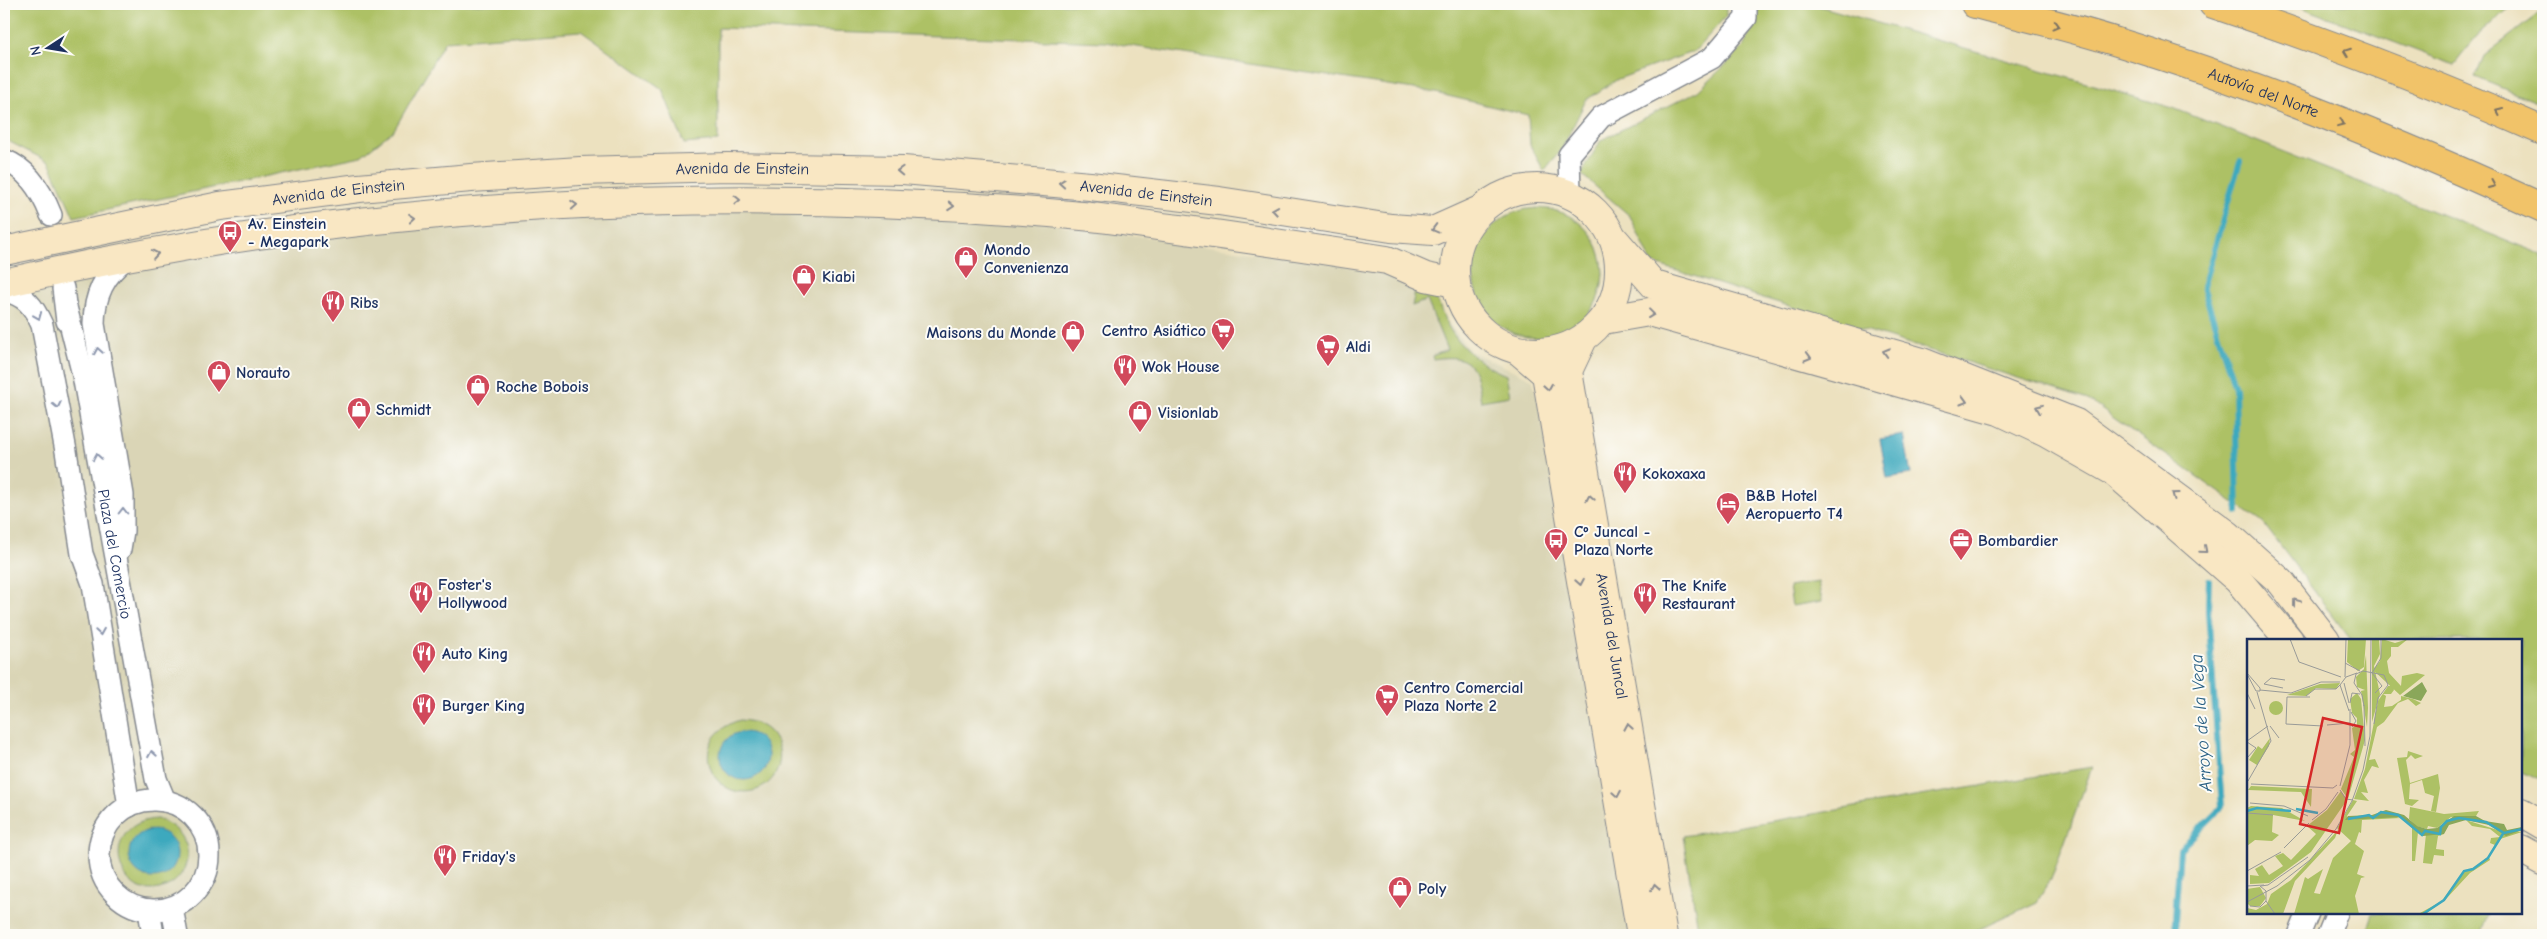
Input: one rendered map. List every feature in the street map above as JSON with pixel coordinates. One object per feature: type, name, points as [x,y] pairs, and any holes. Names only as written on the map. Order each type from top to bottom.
[{"type":"highway","name":"Autovía del Norte","points":[[1975,4],[2116,41],[2256,89],[2474,176],[2543,208]]},
{"type":"highway","points":[[2213,4],[2276,25],[2484,105],[2543,131]]},
{"type":"street","points":[[1570,194],[1569,155],[1601,117],[1712,58],[1746,18],[1746,4]]},
{"type":"street","points":[[4,160],[12,163],[33,181],[44,197],[50,215]]},
{"type":"street","name":"Avenida de Einstein","points":[[4,251],[220,206],[359,188],[570,172],[718,167],[903,170],[1090,186],[1219,201],[1391,228],[1433,231],[1480,210]]},
{"type":"street","points":[[1614,239],[1620,266],[1616,294],[1603,320],[1583,339],[1563,349],[1549,352],[1519,351],[1496,342],[1477,327],[1463,306],[1455,283],[1455,256],[1464,231],[1480,210],[1499,196],[1522,188],[1546,187],[1570,194],[1588,205],[1603,220],[1614,239],[1654,285],[1922,362],[2076,423],[2228,534],[2281,582],[2325,639]]},
{"type":"street","name":"Avenida de Einstein","points":[[4,283],[228,240],[364,222],[582,204],[728,200],[885,202],[1085,216],[1387,260],[1426,277],[1455,283]]},
{"type":"street","points":[[118,559],[123,531],[123,495],[94,324],[94,307],[106,278],[113,268],[126,259]]},
{"type":"street","name":"Plaza del Comercio","points":[[4,291],[23,298],[35,307],[42,325],[66,450],[82,554],[93,584],[129,806]]},
{"type":"street","name":"Plaza del Comercio","points":[[93,584],[96,562],[71,396],[65,298],[78,352],[108,519],[118,559],[156,779],[165,801]]},
{"type":"street","points":[[1603,320],[1649,312],[2006,414],[2053,436],[2113,471],[2238,580],[2288,639]]},
{"type":"street","name":"Avenida del Juncal","points":[[1583,339],[1568,371],[1663,935]]},
{"type":"street","name":"Avenida del Juncal","points":[[1519,351],[1546,374],[1641,935]]},
{"type":"street","points":[[146,800],[165,801],[181,807],[194,817],[204,831],[209,847],[208,866],[201,884],[188,898],[172,908],[149,910],[132,906],[117,896],[106,882],[100,865],[100,848],[104,831],[114,816],[129,806],[146,800]]},
{"type":"street","points":[[2522,813],[2543,825]]},
{"type":"street","points":[[2522,850],[2543,861]]},
{"type":"street","points":[[172,908],[177,935]]},
{"type":"street","points":[[149,910],[153,935]]},
{"type":"street","points":[[2300,935],[2308,914]]},
{"type":"street","points":[[2328,935],[2336,914]]},
{"type":"shaded area","points":[[905,203],[1426,277],[1440,312],[1470,351],[1532,379],[1568,508],[1640,935],[4,935],[4,283],[364,222]]},
{"type":"green space","points":[[4,4],[1726,4],[1726,16],[1695,51],[1618,79],[1586,100],[1562,149],[1544,171],[1530,145],[1528,115],[1427,91],[1105,42],[718,28],[718,141],[684,144],[662,89],[581,31],[445,41],[394,130],[361,156],[74,217],[49,162],[4,139]]},
{"type":"green space","points":[[1761,4],[1812,4],[2173,108],[2543,255],[2543,780],[2522,771],[2522,639],[2350,639],[2263,523],[2088,400],[1652,263],[1630,216],[1581,174],[1601,140],[1698,91],[1743,48]]},
{"type":"green space","points":[[2293,4],[2513,4],[2476,37],[2454,65]]},
{"type":"green space","points":[[2543,10],[2543,105],[2475,77],[2484,56]]},
{"type":"green space","points":[[1538,208],[1551,209],[1563,213],[1584,227],[1598,248],[1602,260],[1602,286],[1598,298],[1584,319],[1563,333],[1551,337],[1538,338],[1525,337],[1513,333],[1492,319],[1478,298],[1474,286],[1473,273],[1474,260],[1478,248],[1492,227],[1513,213],[1525,209]]},
{"type":"green space","points":[[1416,287],[1434,294],[1450,330],[1470,354],[1487,366],[1506,375],[1510,396],[1481,401],[1473,371],[1464,360],[1456,358],[1433,359],[1432,356],[1447,350],[1427,300],[1412,306]]},
{"type":"green space","points":[[1818,582],[1822,601],[1792,606],[1789,587]]},
{"type":"green space","points":[[740,720],[759,724],[772,734],[778,746],[780,760],[775,774],[766,785],[753,791],[735,791],[725,786],[714,775],[709,763],[708,754],[713,739],[731,723]],"holes":[[[746,732],[768,753],[765,769],[730,776],[725,769],[721,755],[722,748],[731,737],[738,733]]]},
{"type":"green space","points":[[2092,767],[2052,877],[2037,902],[1967,935],[1699,935],[1683,836]]},
{"type":"green space","points":[[157,819],[174,828],[185,842],[187,860],[184,869],[172,884],[159,889],[144,889],[132,883],[123,872],[119,859],[120,845],[127,833],[139,823]],"holes":[[[148,830],[177,851],[174,866],[146,877],[134,866],[130,853],[135,840]]]},
{"type":"green space","points":[[2373,914],[2489,914],[2481,935],[2366,935]]},
{"type":"water","points":[[1904,435],[1911,474],[1887,478],[1880,439]]},
{"type":"water","points":[[739,732],[749,732],[761,739],[768,751],[768,761],[761,773],[749,780],[739,780],[731,776],[724,769],[720,761],[720,751],[724,743],[731,736]]},
{"type":"water","points":[[153,830],[162,832],[170,837],[175,845],[177,854],[175,863],[170,871],[162,876],[153,878],[144,876],[136,871],[131,863],[129,854],[131,845],[136,837],[144,832]]},
{"type":"waterway","name":"Arroyo de la Vega","points":[[2238,512],[2235,388],[2203,287],[2240,161]]},
{"type":"waterway","name":"Arroyo de la Vega","points":[[2177,935],[2175,920],[2180,849],[2222,807],[2208,610],[2209,580]]},
{"type":"place","name":"Av. Einstein - Megapark","points":[[230,253]]},
{"type":"place","name":"Mondo Convenienza","points":[[966,279]]},
{"type":"place","name":"Kiabi","points":[[804,297]]},
{"type":"place","name":"Ribs","points":[[333,323]]},
{"type":"place","name":"Centro Asiático","points":[[1223,351]]},
{"type":"place","name":"Maisons du Monde","points":[[1073,353]]},
{"type":"place","name":"Aldi","points":[[1328,367]]},
{"type":"place","name":"Wok House","points":[[1125,387]]},
{"type":"place","name":"Norauto","points":[[219,393]]},
{"type":"place","name":"Roche Bobois","points":[[478,407]]},
{"type":"place","name":"Schmidt","points":[[359,430]]},
{"type":"place","name":"Visionlab","points":[[1140,433]]},
{"type":"place","name":"Kokoxaxa","points":[[1625,494]]},
{"type":"place","name":"B&B Hotel Aeropuerto T4","points":[[1728,525]]},
{"type":"place","name":"Cº Juncal - Plaza Norte","points":[[1556,561]]},
{"type":"place","name":"Bombardier","points":[[1961,561]]},
{"type":"place","name":"Foster's Hollywood","points":[[421,614]]},
{"type":"place","name":"The Knife Restaurant","points":[[1645,615]]},
{"type":"place","name":"Auto King","points":[[424,674]]},
{"type":"place","name":"Centro Comercial Plaza Norte 2","points":[[1387,717]]},
{"type":"place","name":"Burger King","points":[[424,726]]},
{"type":"place","name":"Friday's","points":[[445,877]]},
{"type":"place","name":"Poly","points":[[1400,909]]}]
